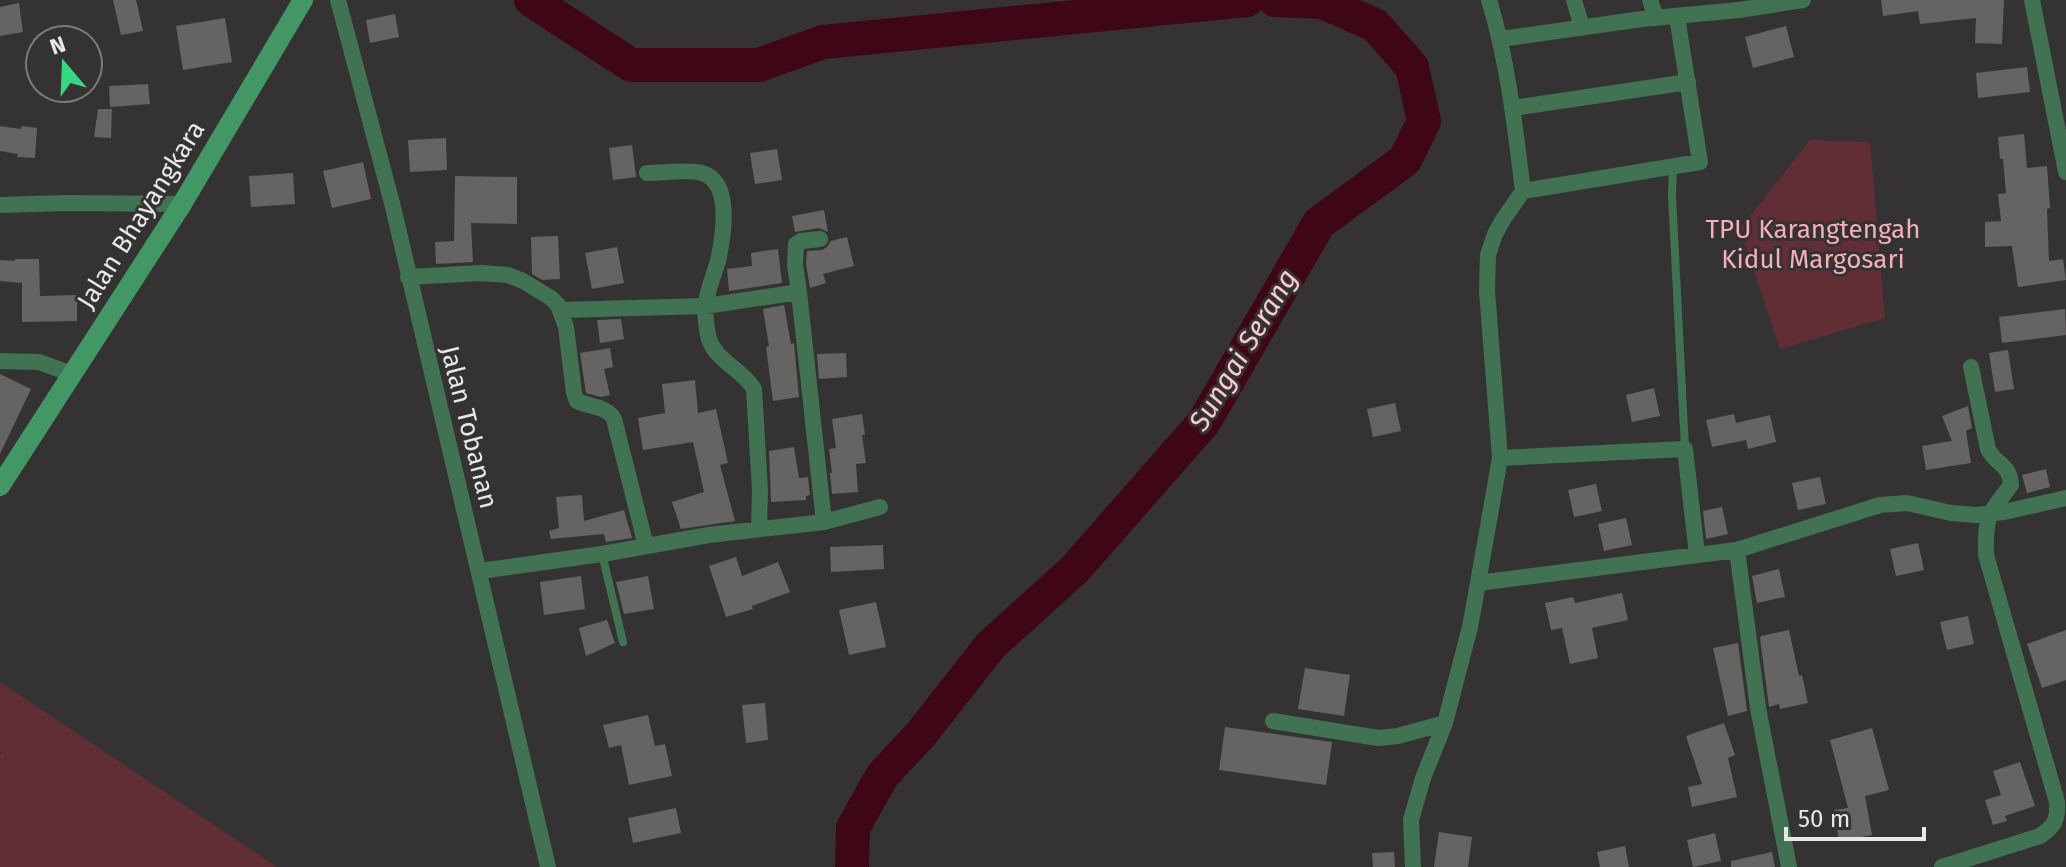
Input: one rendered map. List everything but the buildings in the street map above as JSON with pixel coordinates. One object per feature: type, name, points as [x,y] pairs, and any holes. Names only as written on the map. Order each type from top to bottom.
[{"type":"main road","name":"Jalan Bhayangkara","points":[[0,486],[182,204],[303,0]]},
{"type":"street","name":"Jalan Tobanan","points":[[338,0],[393,207],[548,867]]},
{"type":"street","points":[[1413,867],[1411,820],[1423,778],[1445,723],[1470,627],[1500,458],[1486,273],[1495,234],[1523,191],[1501,39],[1489,0]]},
{"type":"street","points":[[1574,0],[1582,27]]},
{"type":"street","points":[[1650,0],[1656,18]]},
{"type":"street","points":[[1501,39],[1803,0]]},
{"type":"street","points":[[2032,0],[2066,172]]},
{"type":"street","points":[[1523,191],[1701,161],[1677,17]]},
{"type":"street","points":[[1513,108],[1688,82]]},
{"type":"street","points":[[647,173],[699,172],[711,177],[718,186],[724,209],[723,226],[718,262],[709,288],[706,323],[714,350],[749,380],[754,389],[759,529]]},
{"type":"street","points":[[0,205],[182,204]]},
{"type":"street","points":[[820,239],[796,244],[795,265],[824,522]]},
{"type":"street","points":[[408,277],[481,273],[508,275],[551,298],[561,310],[566,327],[577,401],[607,411],[614,419],[646,546]]},
{"type":"street","points":[[561,310],[706,306],[799,292]]},
{"type":"street","points":[[0,361],[39,362],[72,374]]},
{"type":"street","points":[[1942,867],[2040,836],[2053,828],[2058,816],[2057,802],[1986,555],[1985,529],[1989,513],[2011,485],[2010,474],[1988,449],[1971,367]]},
{"type":"street","points":[[1500,458],[1685,449],[1697,555]]},
{"type":"street","points":[[1478,583],[1737,550],[1880,505],[1907,503],[1976,515],[2066,498]]},
{"type":"street","points":[[480,571],[824,522],[880,507]]},
{"type":"street","points":[[1737,550],[1758,708],[1789,867]]},
{"type":"street","points":[[1273,721],[1378,738],[1398,736],[1445,723]]},
{"type":"lane","points":[[1673,167],[1672,211],[1685,449]]},
{"type":"lane","points":[[602,554],[623,642]]},
{"type":"green space","name":"TPU Karangtengah Kidul Margosari","points":[[1810,140],[1870,142],[1885,318],[1780,349],[1740,229]]},
{"type":"green space","points":[[0,682],[277,867],[0,867]]},
{"type":"waterway","name":"Sungai Serang","points":[[531,0],[631,65],[759,65],[823,42],[1247,0]]},
{"type":"waterway","name":"Sungai Serang","points":[[852,867],[853,828],[882,776],[921,734],[991,645],[1075,569],[1204,422],[1319,223],[1405,160],[1424,121],[1412,67],[1375,25],[1322,2],[1275,0]]}]
